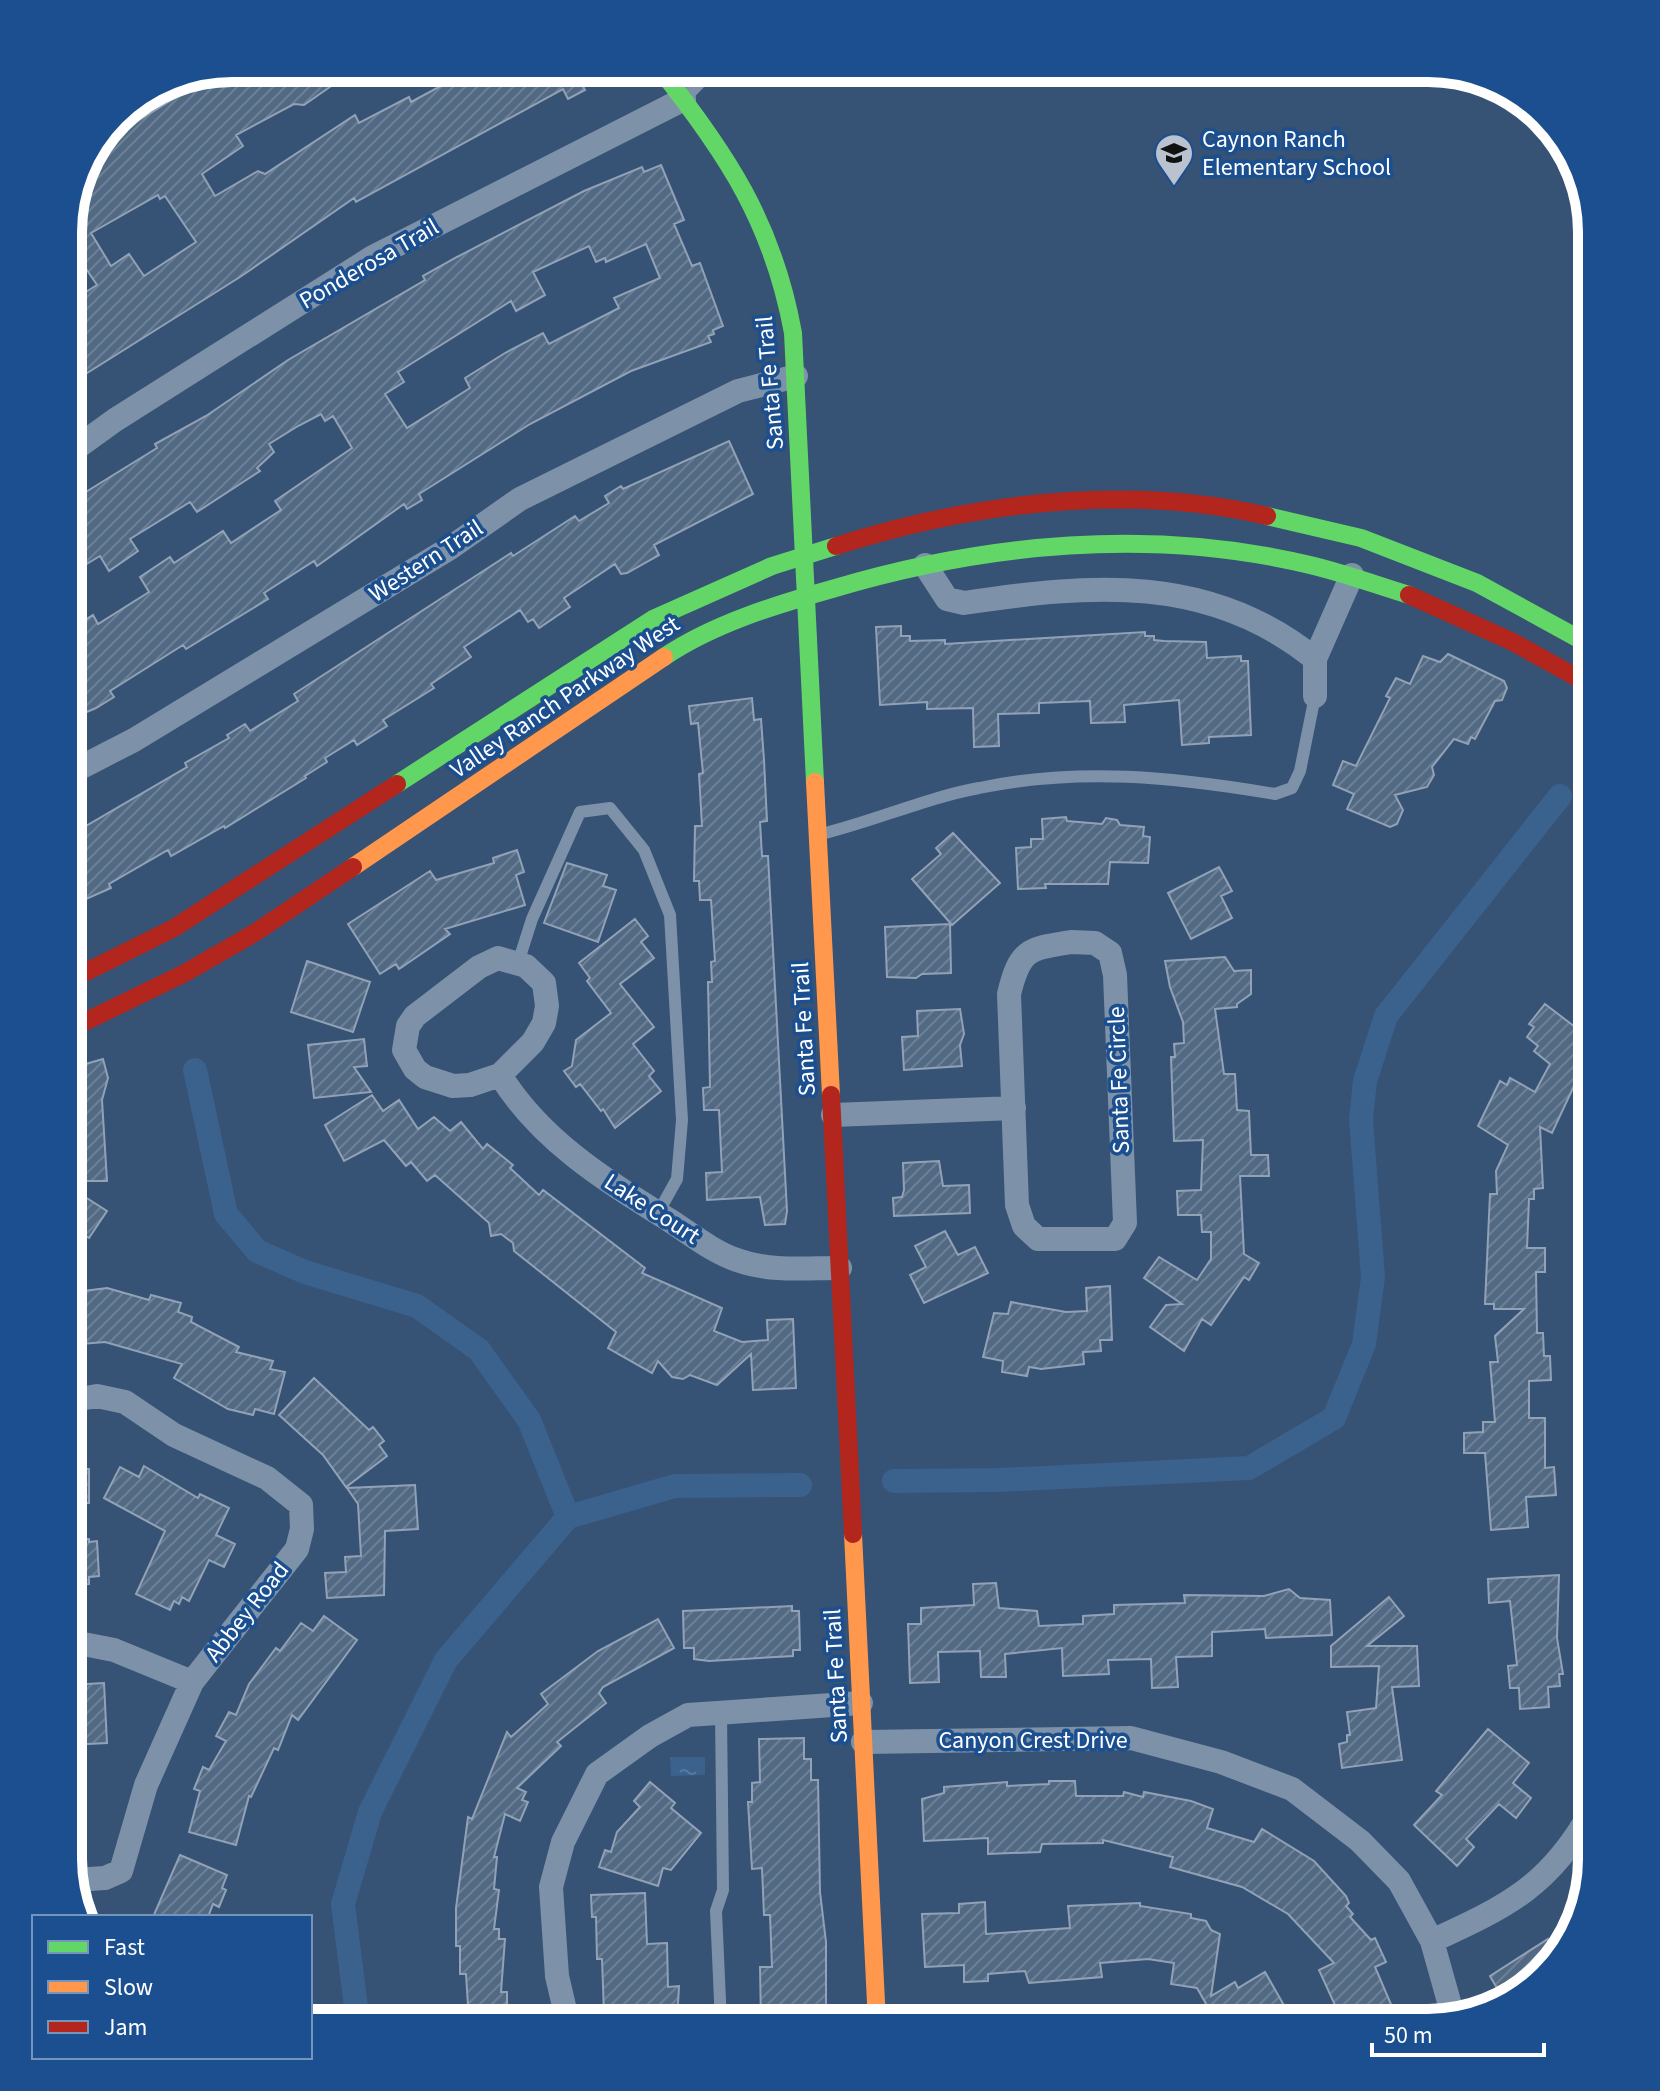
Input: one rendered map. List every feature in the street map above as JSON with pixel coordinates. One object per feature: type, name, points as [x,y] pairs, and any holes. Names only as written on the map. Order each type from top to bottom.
[{"type":"main road","name":"Santa Fe Trail","points":[[670,82],[737,179],[776,257],[793,333],[876,2009]]},
{"type":"main road","name":"Valley Ranch Parkway West","points":[[82,974],[187,920],[653,619],[731,580],[805,552],[945,518],[1062,501],[1128,500],[1259,511],[1364,537],[1415,554],[1539,613],[1578,637]]},
{"type":"main road","name":"Valley Ranch Parkway West","points":[[82,1023],[185,973],[256,932],[687,642],[763,608],[806,594],[925,565],[1012,549],[1108,542],[1166,543],[1288,557],[1409,593],[1468,618],[1578,678]]},
{"type":"street","name":"Ponderosa Trail","points":[[82,444],[373,257],[684,99]]},
{"type":"street","name":"Western Trail","points":[[82,767],[134,740],[450,548],[520,499],[738,391],[796,376]]},
{"type":"street","points":[[925,565],[947,599],[964,603],[1045,591],[1096,588],[1193,599],[1262,621],[1315,659]]},
{"type":"street","points":[[1315,696],[1315,659],[1352,575]]},
{"type":"street","name":"Santa Fe Circle","points":[[1071,942],[1095,943],[1110,953],[1115,975],[1125,1223],[1115,1239],[1038,1239],[1024,1226],[1017,1205],[1014,1108],[1009,994],[1016,965],[1031,949],[1071,942]]},
{"type":"street","points":[[498,958],[518,963],[526,966],[544,983],[547,1015],[533,1042],[500,1075],[470,1085],[453,1086],[425,1077],[415,1069],[404,1050],[404,1036],[415,1016],[479,967],[498,958]]},
{"type":"street","name":"Lake Court","points":[[500,1075],[517,1102],[543,1132],[604,1179],[719,1252],[745,1263],[785,1268],[840,1268]]},
{"type":"street","points":[[833,1115],[1014,1108]]},
{"type":"street","name":"Abbey Road","points":[[82,1399],[97,1396],[125,1402],[174,1435],[267,1478],[301,1505],[302,1529],[297,1549],[192,1682],[146,1785],[121,1871],[105,1878],[83,1879]]},
{"type":"street","points":[[82,1644],[114,1650],[192,1682]]},
{"type":"street","points":[[565,2009],[557,1976],[551,1887],[563,1842],[597,1774],[650,1736],[688,1715],[861,1703]]},
{"type":"street","name":"Canyon Crest Drive","points":[[863,1742],[1131,1738],[1221,1762],[1292,1789],[1350,1833],[1399,1881],[1432,1941],[1451,2007]]},
{"type":"street","points":[[1432,1941],[1507,1906],[1538,1882],[1578,1834]]},
{"type":"lane","points":[[684,99],[700,82]]},
{"type":"lane","points":[[818,835],[979,788],[1057,776],[1153,776],[1275,794],[1292,788],[1300,771],[1315,696]]},
{"type":"lane","points":[[518,963],[532,919],[580,812],[610,808],[644,850],[670,915],[682,1120],[677,1179],[658,1213]]},
{"type":"lane","points":[[720,2009],[716,1911],[723,1890],[721,1713]]},
{"type":"water","points":[[670,1757],[705,1757],[705,1775],[671,1776]]},
{"type":"building","points":[[222,82],[337,82],[304,105],[294,104],[236,135],[243,146],[202,174],[215,196],[258,171],[265,174],[355,115],[359,123],[409,97],[411,102],[448,82],[581,82],[585,90],[568,99],[563,89],[356,202],[354,198],[240,277],[82,376],[82,294],[97,285],[82,263],[83,212],[97,165],[119,133],[191,88],[202,85]],"holes":[[[158,195],[160,199],[165,196],[196,242],[144,276],[129,254],[111,266],[91,233]]]},
{"type":"building","points":[[661,165],[684,220],[674,224],[692,266],[700,263],[723,326],[708,336],[711,342],[631,371],[530,424],[419,494],[422,500],[407,509],[404,504],[317,566],[314,561],[264,593],[268,599],[186,649],[183,645],[110,691],[114,697],[82,714],[82,622],[93,615],[98,624],[149,592],[140,577],[170,557],[174,563],[223,531],[231,543],[281,510],[275,501],[352,448],[333,416],[325,421],[321,414],[269,444],[274,452],[257,468],[260,471],[197,512],[190,502],[130,539],[138,551],[109,571],[100,556],[82,567],[82,494],[288,360],[425,280],[423,276],[584,191],[642,167],[644,172]],"holes":[[[646,244],[660,278],[614,298],[619,308],[549,344],[543,333],[465,378],[470,388],[407,428],[385,394],[404,382],[398,372],[511,301],[516,311],[545,295],[533,272],[589,246],[596,262],[605,258],[606,262]]]},
{"type":"building","points":[[729,441],[753,494],[654,545],[659,555],[627,573],[621,574],[615,564],[564,598],[570,607],[539,628],[533,619],[528,622],[520,610],[464,647],[471,657],[431,684],[434,688],[383,720],[387,726],[357,745],[354,740],[325,758],[327,762],[306,778],[225,828],[171,856],[168,850],[109,884],[111,888],[82,901],[82,823],[84,827],[187,767],[185,763],[229,738],[227,735],[245,724],[250,731],[298,701],[294,694],[511,553],[513,556],[575,516],[579,521],[609,503],[605,496],[621,486],[623,489]]},
{"type":"building","points":[[901,626],[901,636],[910,636],[910,641],[945,640],[945,644],[1145,632],[1145,636],[1154,636],[1154,640],[1206,642],[1207,658],[1241,656],[1241,661],[1248,661],[1251,735],[1209,737],[1209,743],[1182,745],[1179,700],[1124,705],[1125,722],[1091,723],[1090,701],[1039,703],[1039,713],[998,714],[999,746],[974,747],[973,708],[927,709],[927,702],[880,705],[876,627]]},
{"type":"building","points":[[1448,654],[1504,681],[1507,688],[1502,700],[1495,701],[1475,739],[1471,737],[1468,744],[1454,739],[1432,767],[1434,775],[1427,787],[1395,795],[1403,810],[1397,824],[1390,827],[1347,809],[1354,794],[1333,785],[1343,761],[1356,766],[1390,698],[1386,696],[1396,678],[1410,684],[1423,656],[1440,662]]},
{"type":"building","points":[[752,698],[754,720],[761,719],[764,760],[767,821],[760,822],[762,856],[768,856],[787,1211],[785,1224],[765,1225],[760,1197],[707,1200],[706,1173],[722,1172],[719,1110],[704,1110],[703,1088],[710,1087],[708,982],[712,982],[711,962],[715,961],[711,900],[700,900],[699,881],[694,881],[695,826],[702,826],[699,774],[703,773],[698,723],[691,724],[689,706]]},
{"type":"building","points":[[1066,817],[1067,821],[1102,824],[1106,818],[1117,820],[1120,825],[1144,827],[1143,836],[1150,837],[1148,863],[1110,862],[1108,884],[1045,884],[1046,888],[1018,889],[1016,848],[1031,847],[1031,839],[1043,839],[1042,819]]},
{"type":"building","points":[[953,833],[1000,883],[952,925],[912,879],[941,854],[936,848]]},
{"type":"building","points":[[517,850],[524,872],[516,875],[525,905],[445,929],[450,934],[399,969],[396,964],[380,974],[348,924],[430,871],[436,880],[494,863],[493,858]]},
{"type":"building","points":[[567,863],[607,875],[603,886],[616,890],[598,942],[544,923]]},
{"type":"building","points":[[1219,867],[1232,891],[1221,896],[1232,918],[1191,939],[1168,893]]},
{"type":"building","points":[[635,919],[648,936],[641,942],[654,958],[620,984],[654,1027],[633,1044],[654,1071],[649,1076],[661,1091],[615,1128],[603,1109],[601,1111],[580,1084],[576,1087],[564,1071],[572,1066],[576,1040],[611,1013],[587,981],[590,978],[579,963]]},
{"type":"building","points":[[950,924],[951,973],[922,974],[916,978],[887,977],[885,927]]},
{"type":"building","points":[[1225,957],[1234,971],[1251,970],[1251,994],[1237,1007],[1215,1009],[1224,1074],[1235,1074],[1237,1110],[1249,1111],[1251,1155],[1268,1155],[1269,1176],[1240,1176],[1244,1254],[1259,1263],[1249,1280],[1244,1277],[1211,1325],[1202,1319],[1184,1351],[1150,1327],[1166,1305],[1182,1304],[1144,1278],[1159,1257],[1197,1280],[1211,1259],[1211,1232],[1202,1232],[1201,1215],[1178,1215],[1177,1191],[1201,1190],[1203,1140],[1174,1141],[1171,1057],[1175,1057],[1174,1044],[1184,1043],[1183,1022],[1170,987],[1165,961]]},
{"type":"building","points":[[307,961],[370,982],[353,1032],[291,1012]]},
{"type":"building","points":[[1545,1004],[1578,1029],[1578,1091],[1573,1088],[1552,1133],[1540,1127],[1543,1188],[1534,1189],[1534,1199],[1529,1199],[1527,1248],[1545,1248],[1545,1272],[1536,1272],[1537,1333],[1543,1333],[1544,1356],[1550,1356],[1551,1380],[1529,1381],[1529,1418],[1545,1418],[1545,1468],[1554,1467],[1556,1495],[1526,1497],[1528,1527],[1491,1530],[1485,1453],[1464,1453],[1464,1433],[1483,1432],[1483,1422],[1495,1422],[1490,1362],[1498,1362],[1495,1336],[1524,1309],[1494,1309],[1494,1304],[1485,1304],[1490,1194],[1497,1194],[1496,1171],[1508,1145],[1478,1126],[1500,1081],[1507,1085],[1510,1078],[1535,1092],[1550,1064],[1534,1051],[1538,1046],[1527,1037],[1534,1027],[1529,1024]]},
{"type":"building","points":[[960,1009],[964,1034],[960,1045],[962,1066],[904,1070],[902,1037],[918,1036],[917,1011]]},
{"type":"building","points":[[364,1039],[367,1066],[354,1067],[371,1092],[314,1098],[308,1045]]},
{"type":"building","points":[[103,1059],[108,1078],[102,1100],[107,1181],[82,1181],[82,1065]]},
{"type":"building","points":[[372,1095],[383,1111],[399,1100],[418,1129],[434,1117],[450,1131],[461,1122],[483,1149],[487,1144],[513,1165],[510,1168],[539,1195],[543,1190],[645,1268],[642,1273],[722,1308],[714,1331],[742,1342],[768,1340],[767,1320],[793,1319],[796,1388],[753,1390],[751,1354],[717,1385],[690,1375],[683,1379],[672,1377],[658,1361],[652,1373],[608,1348],[616,1332],[514,1251],[513,1243],[501,1234],[491,1236],[489,1223],[435,1175],[427,1181],[411,1162],[406,1166],[384,1140],[344,1161],[325,1125]]},
{"type":"building","points":[[939,1161],[943,1186],[969,1185],[970,1213],[894,1216],[893,1198],[902,1197],[904,1190],[903,1163]]},
{"type":"building","points":[[82,1195],[107,1211],[89,1238],[82,1234]]},
{"type":"building","points":[[945,1231],[958,1255],[975,1247],[988,1273],[924,1303],[910,1275],[926,1267],[915,1246]]},
{"type":"building","points":[[1110,1286],[1112,1340],[1100,1340],[1101,1351],[1083,1352],[1084,1364],[1041,1369],[1029,1367],[1027,1376],[1002,1372],[1003,1361],[983,1357],[994,1313],[1008,1314],[1011,1302],[1066,1312],[1087,1311],[1086,1288]]},
{"type":"building","points":[[107,1288],[149,1300],[151,1295],[181,1303],[178,1312],[192,1317],[191,1322],[239,1347],[236,1352],[273,1361],[270,1369],[285,1372],[274,1414],[255,1409],[253,1415],[228,1409],[174,1378],[182,1364],[105,1342],[82,1344],[82,1291]]},
{"type":"building","points":[[314,1378],[369,1430],[373,1427],[384,1441],[379,1445],[387,1456],[346,1487],[323,1455],[279,1415]]},
{"type":"building","points":[[144,1466],[198,1498],[200,1494],[229,1508],[216,1535],[235,1544],[224,1567],[209,1560],[189,1601],[182,1597],[179,1604],[174,1601],[170,1610],[136,1594],[165,1531],[104,1498],[120,1467],[139,1477]]},
{"type":"building","points":[[82,1469],[89,1469],[89,1503],[82,1503]]},
{"type":"building","points":[[415,1485],[418,1529],[385,1531],[384,1595],[327,1598],[325,1573],[346,1572],[345,1557],[361,1556],[358,1504],[347,1488]]},
{"type":"building","points":[[82,1539],[97,1541],[99,1576],[89,1577],[89,1584],[82,1584]]},
{"type":"building","points":[[1559,1575],[1557,1638],[1563,1674],[1559,1674],[1560,1686],[1548,1687],[1549,1707],[1520,1709],[1519,1688],[1510,1688],[1508,1666],[1517,1665],[1510,1601],[1489,1603],[1488,1579]]},
{"type":"building","points":[[996,1583],[999,1608],[1037,1611],[1039,1626],[1083,1624],[1083,1616],[1114,1614],[1114,1605],[1185,1603],[1184,1595],[1264,1596],[1289,1589],[1300,1598],[1330,1600],[1332,1635],[1266,1638],[1265,1629],[1212,1632],[1212,1656],[1176,1657],[1178,1687],[1152,1688],[1151,1659],[1108,1660],[1109,1674],[1063,1676],[1062,1648],[1005,1654],[1006,1677],[981,1677],[980,1651],[938,1652],[939,1682],[910,1683],[908,1624],[921,1624],[921,1608],[974,1605],[973,1584]]},
{"type":"building","points":[[1389,1597],[1404,1616],[1367,1646],[1417,1646],[1419,1686],[1392,1687],[1402,1760],[1342,1768],[1339,1744],[1347,1742],[1347,1735],[1350,1735],[1347,1712],[1376,1708],[1379,1666],[1331,1667],[1331,1646]]},
{"type":"building","points":[[792,1606],[792,1611],[799,1611],[800,1650],[793,1650],[793,1656],[709,1661],[694,1659],[694,1648],[684,1648],[683,1611]]},
{"type":"building","points":[[324,1616],[357,1640],[298,1720],[292,1715],[278,1750],[274,1748],[249,1796],[236,1845],[189,1832],[200,1791],[194,1789],[203,1767],[209,1770],[226,1741],[216,1736],[229,1712],[236,1715],[249,1684],[276,1648],[280,1651],[301,1623],[313,1631]]},
{"type":"building","points":[[658,1619],[674,1648],[603,1687],[599,1693],[606,1703],[557,1742],[561,1746],[517,1788],[526,1792],[522,1800],[528,1802],[520,1821],[505,1814],[494,1857],[497,1857],[494,1889],[499,1890],[494,1929],[499,1929],[499,1939],[505,1939],[501,1992],[507,1992],[507,2009],[468,2009],[466,1974],[460,1974],[460,1946],[456,1946],[456,1908],[468,1817],[472,1819],[507,1732],[511,1737],[548,1704],[541,1694],[598,1651]]},
{"type":"building","points":[[104,1683],[107,1743],[82,1744],[82,1684]]},
{"type":"building","points":[[1488,1729],[1529,1763],[1513,1783],[1531,1798],[1516,1818],[1499,1804],[1466,1839],[1474,1847],[1457,1866],[1414,1825],[1442,1795],[1436,1791]]},
{"type":"building","points":[[804,1738],[804,1759],[811,1759],[811,1780],[818,1780],[826,2009],[761,2009],[760,1967],[772,1967],[770,1915],[764,1915],[762,1868],[752,1869],[748,1802],[752,1802],[752,1783],[760,1782],[759,1739]]},
{"type":"building","points":[[1049,1781],[1075,1781],[1076,1796],[1123,1796],[1124,1792],[1143,1797],[1144,1792],[1191,1801],[1213,1809],[1207,1828],[1254,1842],[1262,1829],[1314,1861],[1346,1896],[1349,1903],[1346,1906],[1353,1914],[1350,1917],[1371,1940],[1375,1938],[1386,1962],[1375,1967],[1393,2009],[1337,2009],[1319,1970],[1334,1963],[1288,1914],[1242,1887],[1170,1867],[1173,1857],[1103,1840],[1103,1843],[1042,1844],[1040,1852],[988,1854],[988,1838],[924,1841],[922,1799],[944,1793],[944,1787],[1007,1782],[1007,1786],[1049,1784]]},
{"type":"building","points":[[650,1782],[675,1803],[671,1808],[701,1833],[671,1870],[663,1868],[658,1886],[599,1867],[605,1850],[611,1852],[617,1832],[640,1807],[634,1801]]},
{"type":"building","points":[[180,1855],[227,1875],[222,1888],[226,1890],[219,1907],[213,1904],[209,1915],[154,1915]]},
{"type":"building","points":[[645,1893],[647,1944],[667,1943],[668,1987],[679,1986],[678,2009],[604,2009],[602,1959],[597,1959],[596,1917],[592,1917],[591,1895]]},
{"type":"building","points":[[985,1902],[986,1934],[1070,1928],[1068,1906],[1140,1903],[1140,1906],[1191,1914],[1191,1918],[1206,1921],[1211,1930],[1220,1934],[1211,1996],[1235,1982],[1238,1988],[1265,1972],[1286,2009],[1209,2009],[1197,1988],[1171,1984],[1174,1963],[1148,1959],[1100,1963],[1102,1977],[1029,1983],[1025,1971],[988,1974],[988,1981],[964,1982],[964,1965],[925,1967],[922,1914],[959,1913],[959,1904]]},
{"type":"building","points":[[1548,1939],[1551,1944],[1547,1950],[1512,1984],[1499,1992],[1490,1976]]},
{"type":"waterway","points":[[894,1481],[998,1480],[1249,1468],[1334,1418],[1364,1344],[1373,1277],[1361,1119],[1365,1081],[1386,1016],[1560,796]]},
{"type":"waterway","points":[[195,1070],[226,1214],[257,1251],[305,1272],[417,1306],[479,1350],[529,1420],[568,1517]]},
{"type":"waterway","points":[[356,2009],[343,1904],[370,1812],[446,1660],[568,1517],[675,1486],[800,1485]]},
{"type":"traffic: fast","points":[[670,82],[726,161],[760,223],[773,257],[793,333],[815,782]]},
{"type":"traffic: fast","points":[[1267,516],[1361,538],[1477,583],[1578,638]]},
{"type":"traffic: fast","points":[[664,657],[724,625],[832,589],[949,560],[1009,551],[1130,544],[1190,546],[1250,553],[1323,568],[1409,595]]},
{"type":"traffic: fast","points":[[397,784],[653,619],[772,566],[836,546]]},
{"type":"traffic: slow","points":[[353,867],[664,657]]},
{"type":"traffic: slow","points":[[815,782],[831,1095]]},
{"type":"traffic: slow","points":[[853,1534],[876,2009]]},
{"type":"traffic: jam","points":[[836,546],[941,519],[1050,502],[1160,501],[1214,506],[1267,516]]},
{"type":"traffic: jam","points":[[1409,595],[1513,642],[1578,678]]},
{"type":"traffic: jam","points":[[82,974],[174,928],[397,784]]},
{"type":"traffic: jam","points":[[82,1023],[185,973],[256,932],[353,867]]},
{"type":"traffic: jam","points":[[831,1095],[853,1534]]},
{"type":"place","name":"Caynon Ranch Elementary School","points":[[1174,187]]}]
